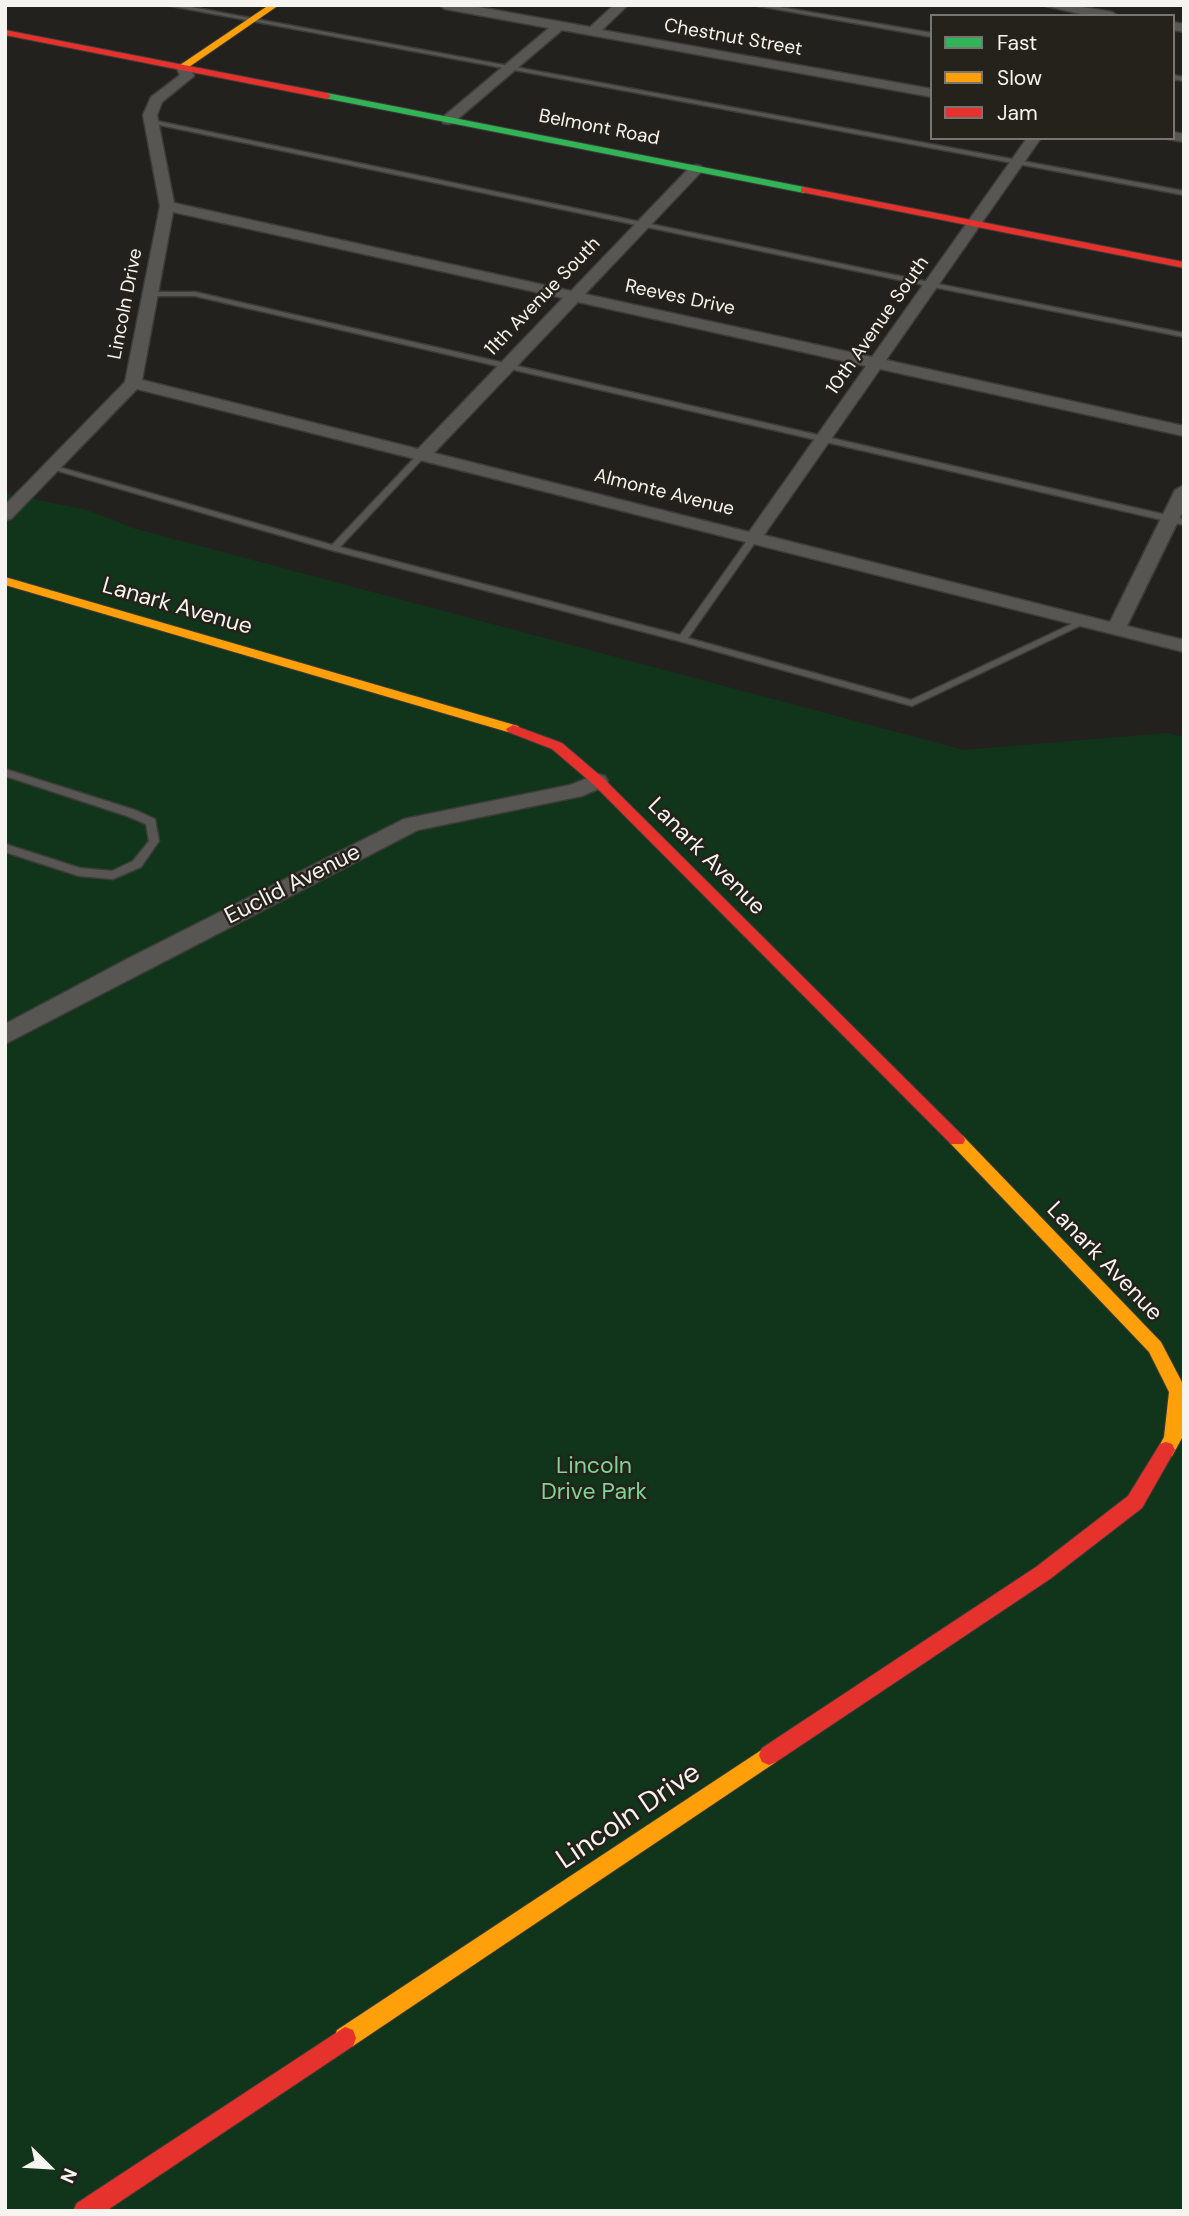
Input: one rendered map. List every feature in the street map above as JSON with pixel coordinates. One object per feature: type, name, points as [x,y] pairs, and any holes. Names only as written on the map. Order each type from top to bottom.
[{"type":"street","points":[[152,122],[150,115],[156,100],[187,76],[183,67],[275,5]]},
{"type":"street","name":"Chestnut Street","points":[[445,5],[930,93]]},
{"type":"street","points":[[592,32],[622,5]]},
{"type":"street","points":[[1048,5],[1102,14]]},
{"type":"street","points":[[448,120],[559,26]]},
{"type":"street","name":"Belmont Road","points":[[5,32],[1184,265]]},
{"type":"street","name":"Lincoln Drive","points":[[5,515],[133,383],[167,206],[152,122]]},
{"type":"street","name":"10th Avenue South","points":[[754,537],[1033,140]]},
{"type":"street","name":"11th Avenue South","points":[[422,454],[696,169]]},
{"type":"street","name":"Reeves Drive","points":[[167,206],[1184,431]]},
{"type":"street","name":"Almonte Avenue","points":[[133,383],[1184,646]]},
{"type":"street","points":[[1116,629],[1177,521],[1184,491]]},
{"type":"street","name":"Lanark Avenue","points":[[5,581],[499,723],[557,746],[598,781],[912,1093],[1155,1347],[1178,1392],[1173,1438]]},
{"type":"street","name":"Euclid Avenue","points":[[5,1035],[147,959],[412,824],[575,791],[598,781]]},
{"type":"street","name":"Lincoln Drive","points":[[85,2211],[1043,1573],[1135,1502],[1173,1438]]},
{"type":"lane","points":[[169,5],[1184,193]]},
{"type":"lane","points":[[756,5],[930,36]]},
{"type":"lane","points":[[152,122],[1184,335]]},
{"type":"lane","points":[[148,294],[195,294],[1177,521]]},
{"type":"lane","points":[[334,548],[422,454]]},
{"type":"lane","points":[[51,468],[334,548],[682,639],[912,703],[1084,621]]},
{"type":"lane","points":[[682,639],[754,537]]},
{"type":"lane","points":[[5,772],[151,822],[154,841],[137,864],[113,875],[79,872],[5,848]]},
{"type":"green space","name":"Lincoln Drive Park","points":[[5,493],[87,510],[133,528],[964,750],[1168,733],[1184,737],[1184,2211],[5,2211]]},
{"type":"traffic: fast","points":[[327,96],[804,190]]},
{"type":"traffic: slow","points":[[183,67],[275,5]]},
{"type":"traffic: slow","points":[[5,581],[513,729]]},
{"type":"traffic: slow","points":[[957,1140],[1155,1347],[1178,1392],[1173,1438],[1166,1450]]},
{"type":"traffic: slow","points":[[345,2038],[769,1755]]},
{"type":"traffic: jam","points":[[5,32],[327,96]]},
{"type":"traffic: jam","points":[[804,190],[1184,265]]},
{"type":"traffic: jam","points":[[513,729],[557,746],[598,781],[957,1140]]},
{"type":"traffic: jam","points":[[769,1755],[1043,1573],[1135,1502],[1166,1450]]},
{"type":"traffic: jam","points":[[85,2211],[345,2038]]}]
